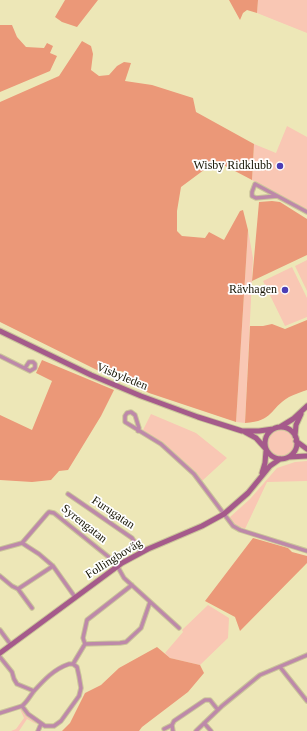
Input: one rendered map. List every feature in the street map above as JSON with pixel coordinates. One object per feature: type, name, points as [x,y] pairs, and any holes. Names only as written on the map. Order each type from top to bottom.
[{"type":"main road","name":"Visbyleden","points":[[0,331],[91,375],[126,390],[198,417],[242,431],[256,438],[266,449]]},
{"type":"main road","points":[[279,428],[307,406]]},
{"type":"main road","points":[[288,457],[295,450],[296,425],[302,411]]},
{"type":"main road","name":"Visbyleden","points":[[242,431],[273,429]]},
{"type":"main road","points":[[307,449],[288,429],[273,429],[266,437],[266,449],[273,457],[280,459],[307,456]]},
{"type":"main road","name":"Follingboväg","points":[[261,476],[266,463],[266,449]]},
{"type":"main road","name":"Follingboväg","points":[[0,653],[117,566],[141,552],[202,526],[224,514],[248,493],[270,466],[280,459]]},
{"type":"street","points":[[277,196],[256,198],[252,196],[252,192],[255,184],[307,212]]},
{"type":"street","points":[[0,356],[25,368]]},
{"type":"street","points":[[138,431],[138,423],[135,415],[130,412],[127,413],[125,416],[125,422],[138,431],[161,444],[194,474],[231,524],[237,529],[307,551]]},
{"type":"street","name":"Furugatan","points":[[68,494],[132,538],[141,552]]},
{"type":"street","name":"Syrengatan","points":[[22,543],[47,514],[53,512],[110,558],[117,566]]},
{"type":"street","points":[[0,548],[22,543],[39,554],[53,566],[75,597]]},
{"type":"street","points":[[18,589],[53,566]]},
{"type":"street","points":[[117,566],[124,578],[179,628]]},
{"type":"street","points":[[0,576],[18,589],[32,608]]},
{"type":"street","points":[[73,664],[85,644],[83,638],[87,620],[132,586]]},
{"type":"street","points":[[85,644],[126,642],[141,628],[150,602]]},
{"type":"street","points":[[0,630],[11,645]]},
{"type":"street","points":[[196,731],[218,710],[260,675],[307,655]]},
{"type":"street","points":[[0,657],[12,672],[17,684],[34,691]]},
{"type":"street","points":[[0,713],[22,706],[34,691],[57,670],[65,665],[73,664]]},
{"type":"street","points":[[22,706],[28,714],[44,726],[50,727],[58,724],[77,700],[81,692],[81,684],[77,667],[73,664]]},
{"type":"street","points":[[280,667],[307,702]]},
{"type":"street","points":[[164,729],[205,700],[210,700],[218,710]]},
{"type":"street","points":[[204,723],[211,731]]},
{"type":"street","points":[[38,731],[41,724]]},
{"type":"street","points":[[172,724],[173,731]]},
{"type":"shaded area","points":[[65,0],[98,0],[77,27],[62,22],[55,17]]},
{"type":"shaded area","points":[[229,0],[258,0],[257,13],[247,10],[243,13],[240,20]]},
{"type":"shaded area","points":[[258,0],[307,0],[307,33],[257,13]]},
{"type":"shaded area","points":[[0,25],[12,25],[17,37],[26,47],[44,48],[47,43],[53,46],[50,53],[57,56],[50,71],[0,92]]},
{"type":"shaded area","points":[[82,41],[91,46],[93,54],[91,70],[99,76],[109,75],[117,66],[124,62],[131,63],[125,81],[152,85],[193,98],[196,112],[254,144],[252,180],[216,161],[181,187],[177,211],[177,231],[182,236],[205,238],[209,232],[224,240],[240,211],[243,210],[248,230],[236,422],[149,393],[137,387],[129,375],[121,371],[103,373],[0,322],[0,102],[59,76]]},
{"type":"shaded area","name":"Wisby Ridklubb","points":[[287,126],[307,137],[307,210],[252,180],[254,144],[276,153]]},
{"type":"shaded area","points":[[259,202],[280,202],[307,219],[307,255],[252,281]]},
{"type":"shaded area","points":[[248,230],[253,258],[245,423],[236,422]]},
{"type":"shaded area","points":[[307,260],[307,291],[295,266]]},
{"type":"shaded area","name":"Rävhagen","points":[[292,267],[307,298],[307,317],[285,326],[263,281]]},
{"type":"shaded area","points":[[307,320],[307,390],[289,397],[261,420],[245,423],[250,326],[272,324],[285,329]]},
{"type":"shaded area","points":[[42,360],[114,390],[101,416],[68,470],[59,471],[51,480],[32,482],[0,480],[0,415],[32,430],[52,381],[36,373]]},
{"type":"shaded area","points":[[151,414],[196,433],[227,458],[202,481],[161,443],[142,432]]},
{"type":"shaded area","points":[[281,429],[291,433],[295,443],[291,453],[281,457],[271,453],[267,443],[271,433]]},
{"type":"shaded area","points":[[307,461],[307,481],[267,482],[245,529],[233,524],[230,517],[250,499],[277,468],[295,462]]},
{"type":"shaded area","points":[[253,538],[288,548],[292,552],[307,556],[307,563],[240,631],[235,617],[205,601]]},
{"type":"shaded area","points":[[208,605],[229,618],[228,638],[200,665],[170,658],[165,653],[183,632],[182,630]]},
{"type":"shaded area","points":[[157,647],[170,658],[200,665],[204,673],[188,692],[142,727],[139,731],[62,731],[70,723],[85,693],[101,685],[119,668]]},
{"type":"shaded area","points":[[20,709],[23,709],[38,725],[27,719],[19,731],[11,731],[16,729],[24,718]]},
{"type":"place","name":"Wisby Ridklubb","points":[[280,166]]},
{"type":"place","name":"Rävhagen","points":[[285,290]]}]
